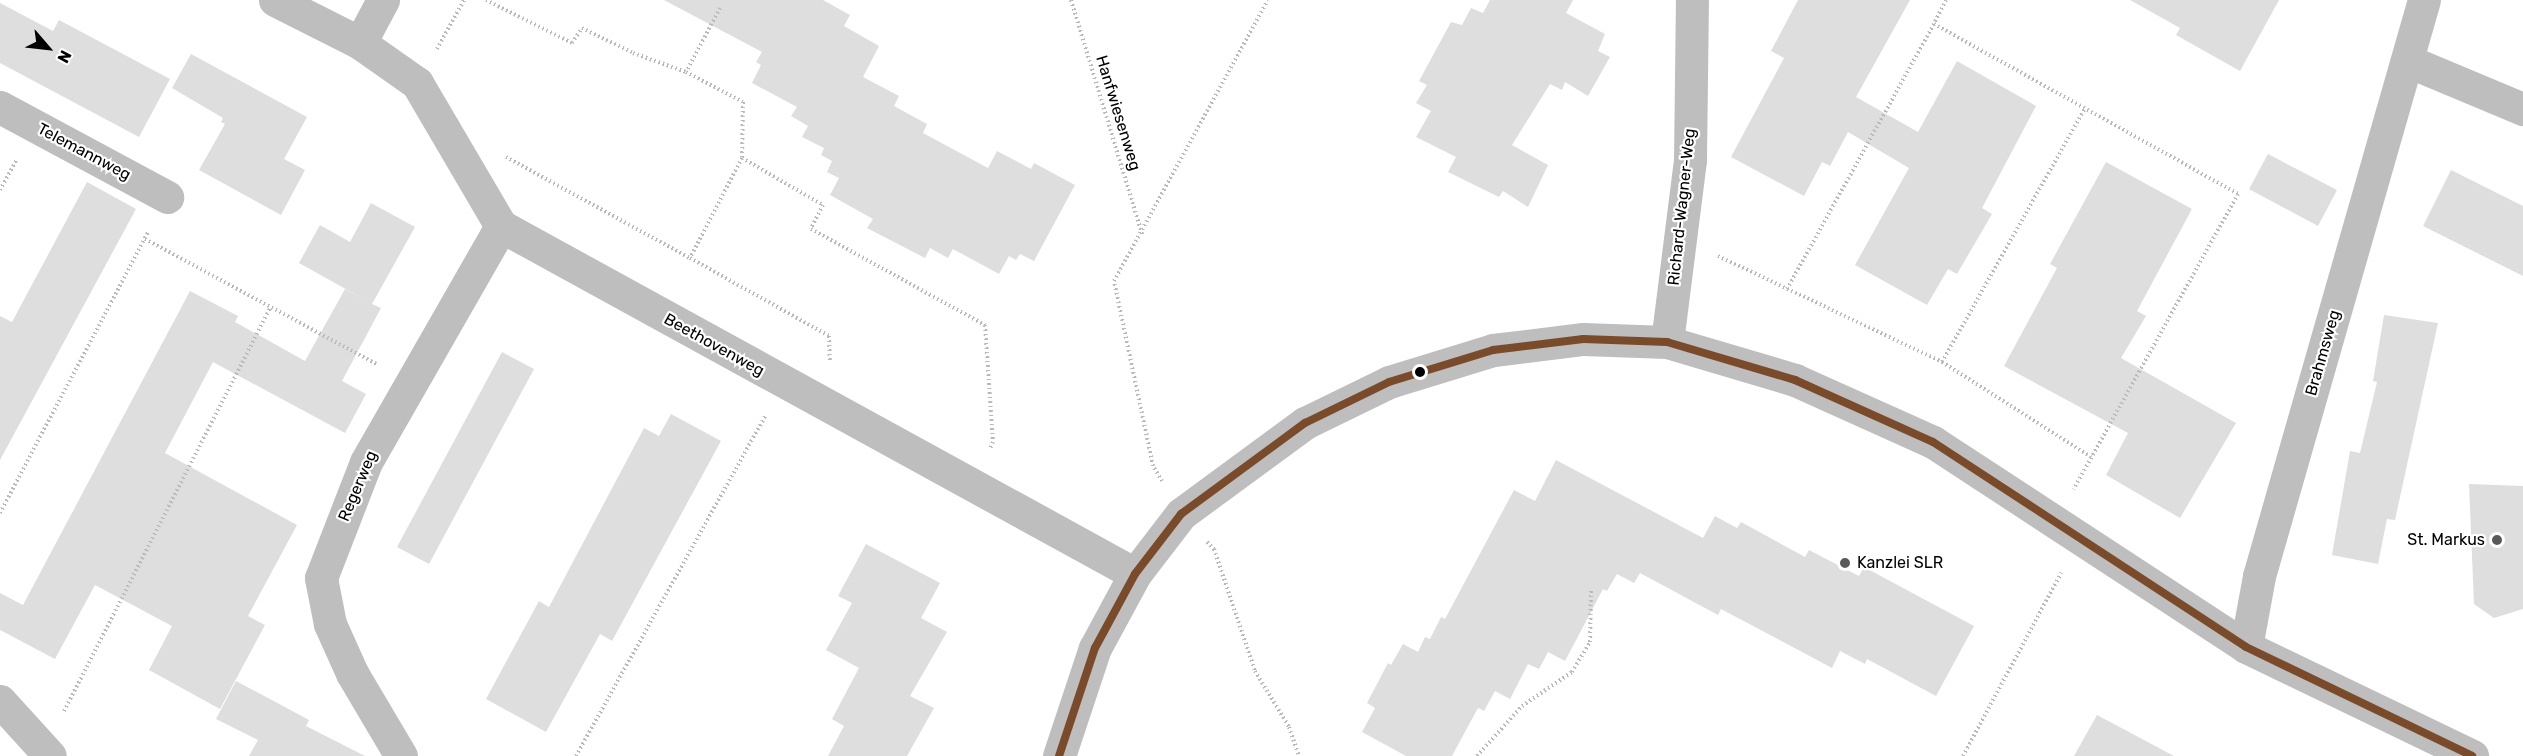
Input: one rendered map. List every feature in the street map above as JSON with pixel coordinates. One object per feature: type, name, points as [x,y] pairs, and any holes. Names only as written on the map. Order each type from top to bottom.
[{"type":"street","points":[[275,0],[360,43],[417,83],[501,226]]},
{"type":"street","points":[[360,43],[383,0]]},
{"type":"street","name":"Richard-Wagner-Weg","points":[[1667,342],[1690,160],[1692,0]]},
{"type":"street","name":"Brahmsweg","points":[[2246,647],[2259,576],[2424,0]]},
{"type":"street","points":[[2408,61],[2523,109]]},
{"type":"street","name":"Telemannweg","points":[[0,107],[167,197]]},
{"type":"street","name":"Regerweg","points":[[401,756],[352,673],[330,624],[321,578],[366,462],[501,226]]},
{"type":"street","name":"Beethovenweg","points":[[501,226],[782,384],[1135,574]]},
{"type":"street","points":[[1059,756],[1095,648],[1135,574],[1181,514],[1305,423],[1389,382],[1493,350],[1583,339],[1667,342],[1795,380],[1933,442],[2246,647],[2472,756]]},
{"type":"street","points":[[0,701],[47,753]]},
{"type":"path","points":[[486,0],[572,43],[582,28],[633,53],[686,72],[743,102],[742,158],[690,258]]},
{"type":"path","name":"Hanfwiesenweg","points":[[1071,0],[1142,234]]},
{"type":"path","points":[[1268,0],[1142,234],[1114,281],[1153,466],[1181,514],[1214,549],[1255,671],[1289,726],[1299,756]]},
{"type":"path","points":[[1787,289],[1947,0]]},
{"type":"path","points":[[686,72],[720,8]]},
{"type":"path","points":[[1934,24],[2238,194],[2091,457],[2068,529],[1963,756]]},
{"type":"path","points":[[1942,362],[2085,108]]},
{"type":"path","points":[[496,152],[829,336],[831,410]]},
{"type":"path","points":[[742,158],[823,204],[811,229],[985,325],[993,442],[971,485]]},
{"type":"path","points":[[0,513],[167,197]]},
{"type":"path","points":[[145,239],[411,383]]},
{"type":"path","points":[[1678,249],[1722,256],[1942,362],[2091,457]]},
{"type":"path","points":[[47,753],[271,307]]},
{"type":"path","points":[[576,756],[782,384]]},
{"type":"path","points":[[1477,756],[1522,706],[1572,672],[1590,642],[1591,590]]},
{"type":"building","points":[[664,0],[823,0],[850,15],[844,26],[879,46],[863,77],[899,96],[894,106],[927,124],[923,133],[988,168],[997,151],[1031,169],[1034,163],[1075,185],[1034,261],[1020,254],[1016,260],[1009,256],[999,274],[953,249],[948,258],[930,248],[925,258],[867,228],[873,219],[830,195],[839,178],[827,172],[832,161],[821,155],[824,148],[802,137],[808,126],[791,116],[797,107],[752,83],[761,65],[756,62],[762,52]]},
{"type":"building","points":[[1490,0],[1573,0],[1566,13],[1605,34],[1598,51],[1610,57],[1588,96],[1565,82],[1562,90],[1550,84],[1512,145],[1548,165],[1528,207],[1503,191],[1499,197],[1448,172],[1456,157],[1416,137],[1431,111],[1416,103],[1427,85],[1419,81],[1451,22],[1462,25],[1471,8],[1483,13]]},
{"type":"building","points":[[1798,0],[1910,0],[1856,97],[1918,132],[1957,61],[2036,106],[1982,208],[1992,214],[1957,274],[1948,269],[1927,305],[1855,265],[1909,168],[1848,132],[1830,166],[1822,162],[1804,196],[1731,157],[1784,58],[1771,51]]},
{"type":"building","points":[[2130,0],[2279,0],[2240,71],[2176,35],[2180,28]]},
{"type":"building","points":[[0,3],[53,31],[59,20],[170,79],[139,137],[0,63]]},
{"type":"building","points":[[191,54],[307,117],[284,159],[305,170],[281,215],[199,170],[225,124],[221,122],[223,118],[172,88]]},
{"type":"building","points":[[2268,154],[2337,190],[2318,226],[2249,189]]},
{"type":"building","points":[[2106,162],[2192,209],[2137,311],[2146,316],[2121,358],[2236,423],[2180,518],[2106,475],[2128,433],[2004,366],[2057,268],[2050,264]]},
{"type":"building","points":[[2451,170],[2523,206],[2523,276],[2423,226]]},
{"type":"building","points":[[87,182],[136,209],[0,460],[0,316],[12,322]]},
{"type":"building","points":[[371,203],[415,227],[372,304],[381,308],[342,381],[366,394],[345,433],[213,362],[165,453],[297,525],[248,616],[265,625],[220,709],[149,670],[172,626],[95,585],[55,659],[0,630],[0,593],[23,605],[190,291],[238,316],[235,322],[305,361],[345,289],[369,302],[299,263],[320,225],[350,242]]},
{"type":"building","points":[[2384,315],[2438,323],[2395,520],[2387,519],[2378,564],[2332,555],[2350,451],[2360,453],[2377,382],[2373,381]]},
{"type":"building","points":[[502,352],[534,369],[429,564],[397,547]]},
{"type":"building","points":[[671,414],[721,441],[612,641],[600,634],[546,732],[486,699],[539,601],[549,607],[644,428],[659,436]]},
{"type":"building","points":[[1556,460],[1703,538],[1715,516],[1737,528],[1741,522],[1805,557],[1809,550],[1859,576],[1864,567],[1974,626],[1936,696],[1867,659],[1865,664],[1840,651],[1832,668],[1721,609],[1718,615],[1640,573],[1634,583],[1617,574],[1607,591],[1603,589],[1565,661],[1548,652],[1539,669],[1528,664],[1510,699],[1495,691],[1484,711],[1478,708],[1452,756],[1406,756],[1362,732],[1375,708],[1367,703],[1388,663],[1391,665],[1403,644],[1418,652],[1425,637],[1430,639],[1441,617],[1445,619],[1514,490],[1535,501]]},
{"type":"building","name":"St. Markus","points":[[2469,484],[2523,486],[2523,609],[2494,618],[2474,604]]},
{"type":"building","points":[[866,544],[940,583],[921,618],[947,632],[910,696],[934,708],[907,756],[828,756],[844,726],[832,719],[859,668],[826,650],[852,603],[838,596]]},
{"type":"building","points":[[236,681],[309,720],[306,726],[365,756],[249,756],[258,740],[216,719]]},
{"type":"building","points":[[2097,715],[2174,756],[2074,756]]},
{"type":"transit line","points":[[1059,756],[1095,648],[1135,574],[1181,514],[1305,423],[1389,382],[1493,350],[1583,339],[1667,342],[1795,380],[1933,442],[2246,647],[2472,756]]},
{"type":"place","name":"St. Markus","points":[[2497,540]]},
{"type":"place","name":"Kanzlei SLR","points":[[1845,563]]}]
